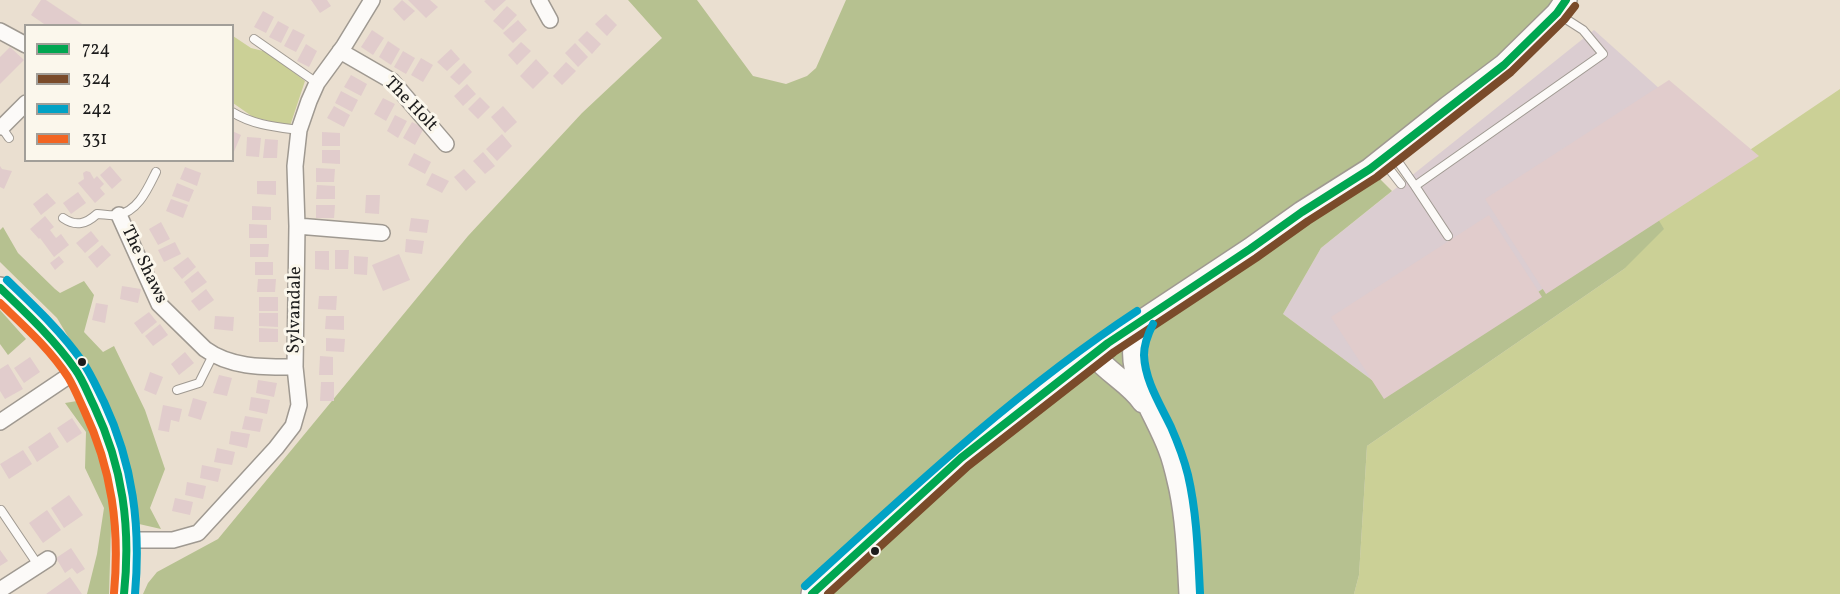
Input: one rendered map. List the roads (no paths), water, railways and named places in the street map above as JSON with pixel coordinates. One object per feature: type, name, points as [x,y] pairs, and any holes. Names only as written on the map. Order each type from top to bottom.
[{"type":"main road","points":[[812,594],[961,458],[1101,349],[1387,156],[1504,65],[1561,7]]},
{"type":"main road","points":[[0,288],[34,321],[76,371],[115,453],[123,486],[128,540],[124,594]]},
{"type":"main road","points":[[1143,320],[1134,341],[1132,355],[1135,372],[1170,451],[1180,489],[1190,594]]},
{"type":"main road","points":[[1101,349],[1106,369],[1137,393],[1156,420]]},
{"type":"street","name":"Sylvandale","points":[[128,540],[173,540],[198,533],[276,448],[293,426],[299,405],[295,367],[297,226],[295,166],[300,130],[317,82],[340,51],[372,0]]},
{"type":"street","points":[[538,0],[550,20]]},
{"type":"street","points":[[0,31],[24,44]]},
{"type":"street","name":"The Holt","points":[[340,51],[392,81],[446,144]]},
{"type":"street","points":[[4,130],[24,105]]},
{"type":"street","name":"The Shaws","points":[[119,215],[159,304],[213,355],[235,363],[295,367]]},
{"type":"street","points":[[297,226],[382,232]]},
{"type":"street","points":[[0,422],[76,371]]},
{"type":"street","points":[[0,590],[43,562]]},
{"type":"lane","points":[[1415,186],[1603,54],[1561,7]]},
{"type":"lane","points":[[254,39],[317,82]]},
{"type":"lane","points":[[234,113],[244,119],[275,127],[300,130]]},
{"type":"lane","points":[[1387,156],[1401,184]]},
{"type":"lane","points":[[1387,156],[1415,186],[1448,236]]},
{"type":"lane","points":[[63,218],[70,223],[78,224],[88,222],[97,214],[119,215],[137,204],[145,195],[156,172]]},
{"type":"lane","points":[[177,390],[199,383],[213,355]]},
{"type":"lane","points":[[1,510],[43,562]]}]
